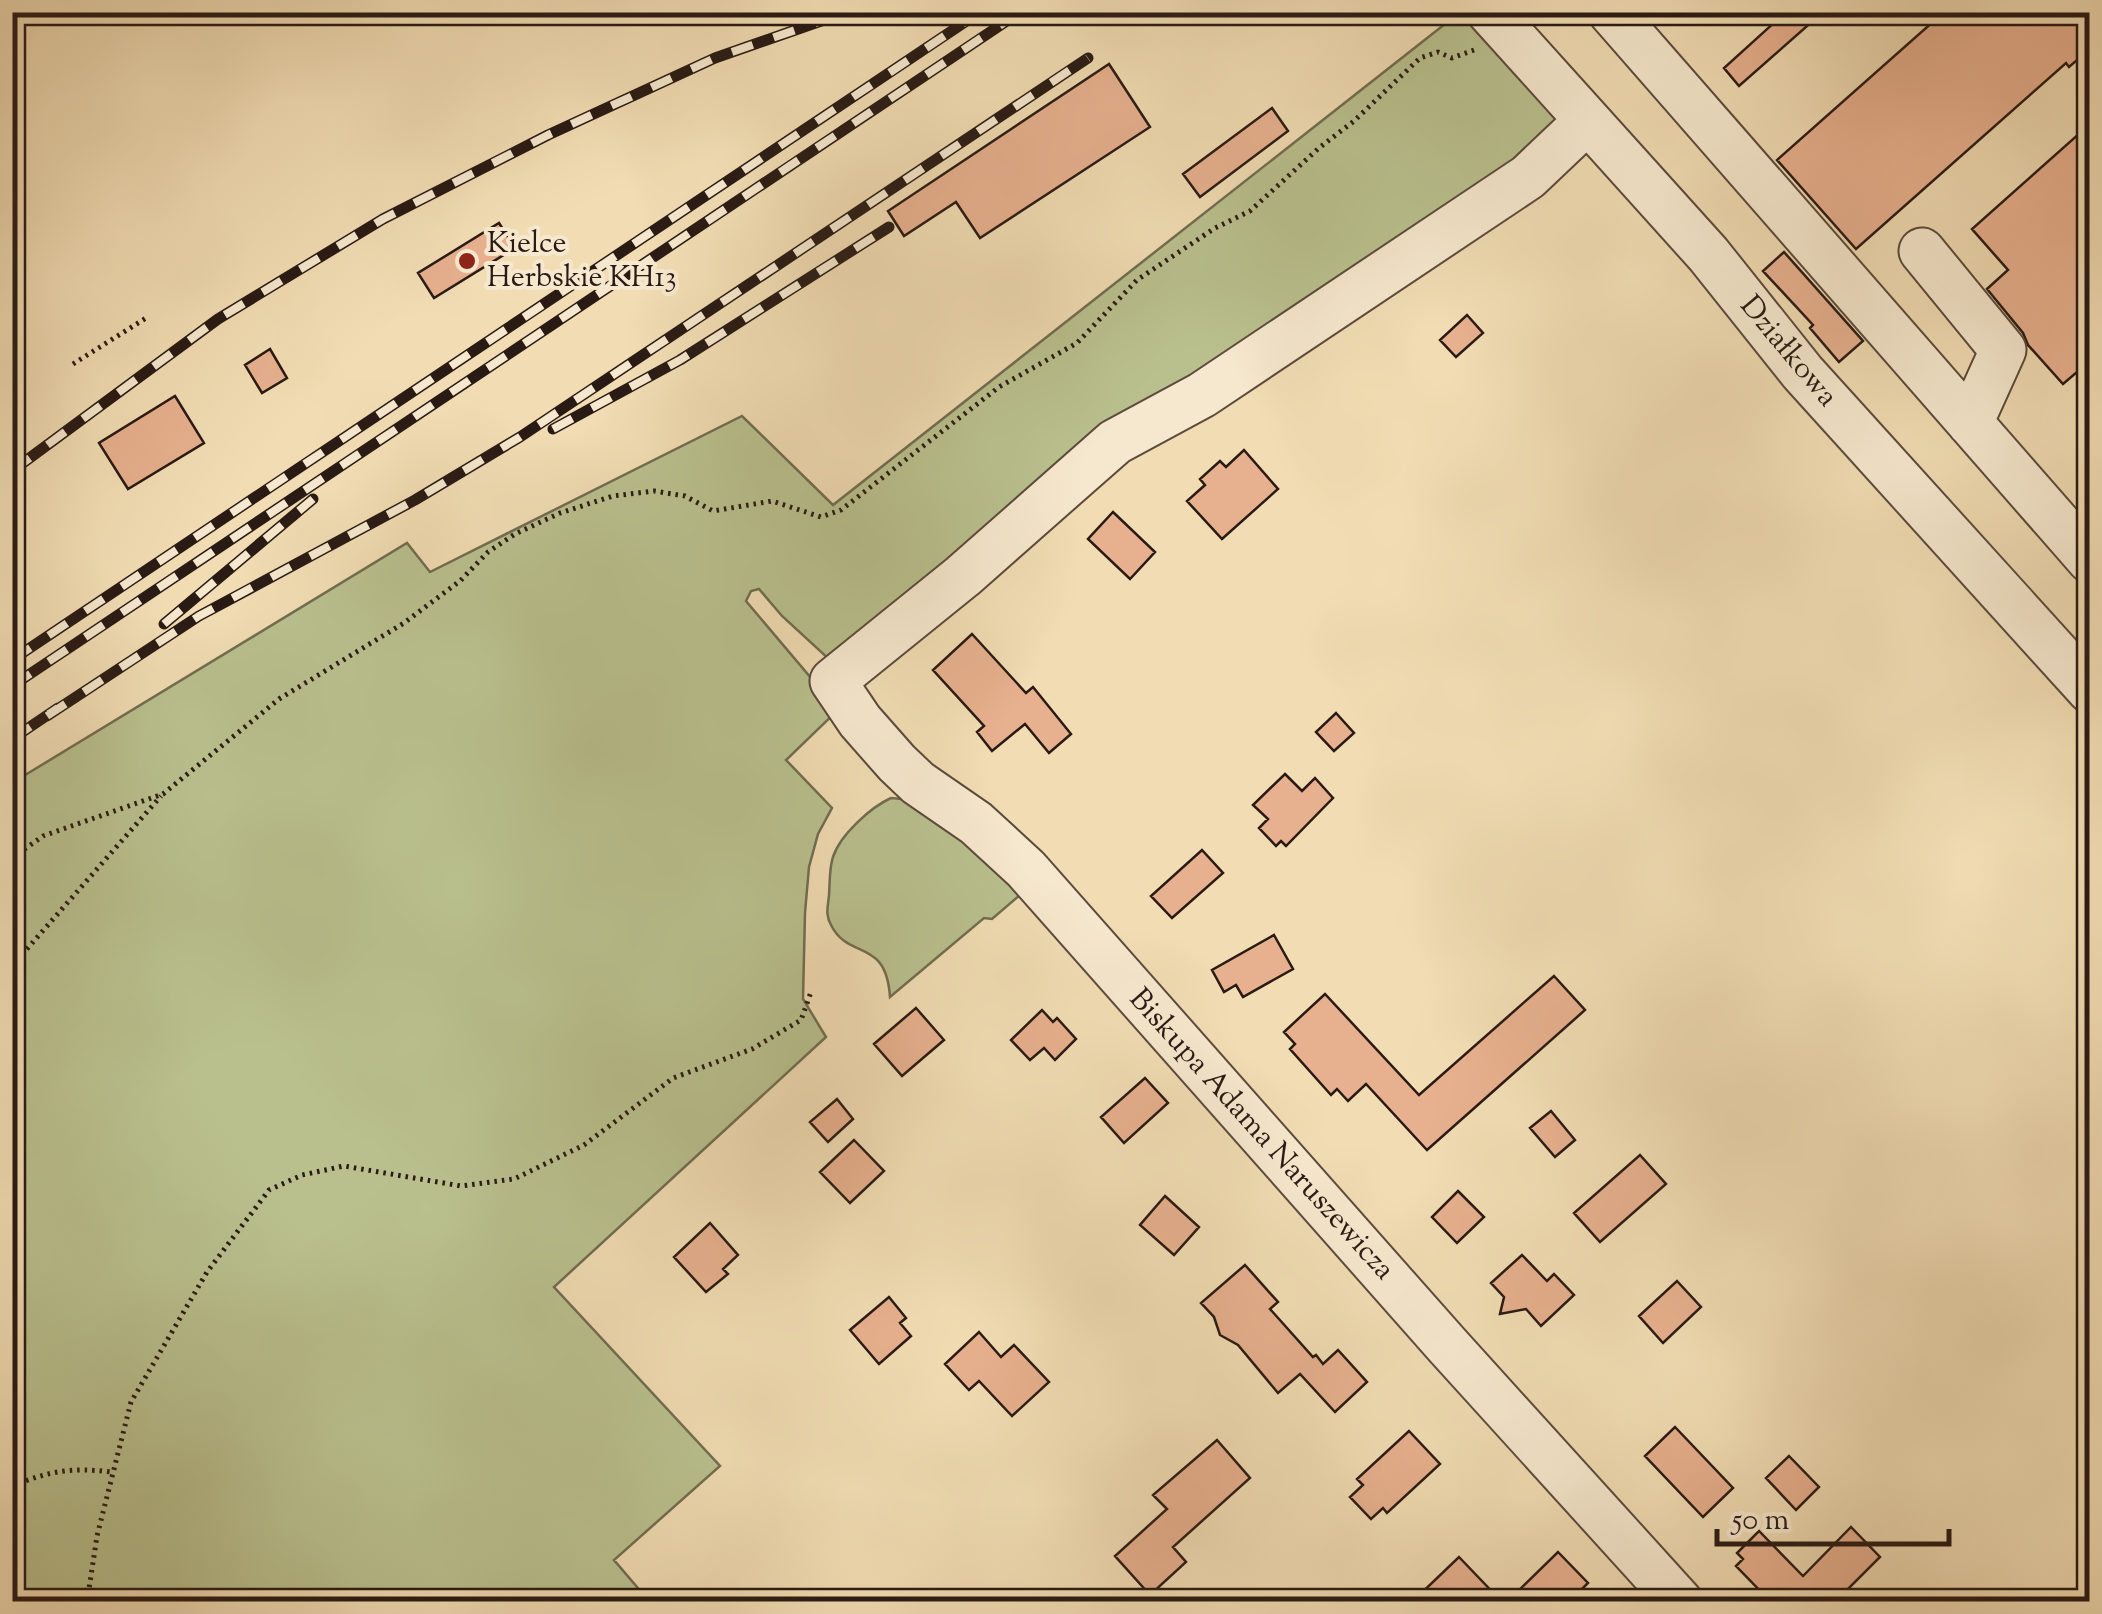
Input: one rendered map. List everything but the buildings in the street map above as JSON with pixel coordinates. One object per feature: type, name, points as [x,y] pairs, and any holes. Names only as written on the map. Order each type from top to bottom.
[{"type":"street","points":[[1611,12],[2090,560]]},
{"type":"street","name":"Działkowa","points":[[1495,19],[1708,254],[1816,388],[2090,690]]},
{"type":"street","name":"Biskupa Adama Naruszewicza","points":[[1587,120],[1528,176],[1202,395],[1115,442],[964,576],[833,681],[860,721],[897,763],[976,824],[1026,869],[1680,1602]]},
{"type":"street","points":[[1922,251],[2003,350],[1970,423]]},
{"type":"path","points":[[12,966],[162,794],[279,699],[404,623],[514,534],[560,513],[613,496],[654,490],[686,496],[713,511],[772,501],[821,517],[841,510],[999,387],[1077,343],[1137,280],[1250,210],[1420,58],[1438,52],[1452,58],[1474,50],[1495,19]]},
{"type":"path","points":[[73,364],[146,318]]},
{"type":"path","points":[[12,858],[43,836],[162,794]]},
{"type":"path","points":[[87,1602],[97,1536],[130,1402],[207,1272],[268,1190],[302,1175],[344,1166],[461,1186],[514,1179],[584,1146],[674,1078],[752,1049],[801,1020],[811,992]]},
{"type":"path","points":[[12,1486],[75,1467],[112,1472]]},
{"type":"green space","points":[[1459,13],[1565,125],[832,662],[759,589],[751,591],[746,601],[838,710],[786,760],[832,808],[818,834],[809,867],[805,913],[803,999],[826,1037],[554,1287],[720,1466],[614,1560],[649,1601],[13,1601],[12,783],[407,543],[430,572],[742,416],[833,505]]},
{"type":"green space","points":[[891,798],[924,801],[1020,895],[992,919],[984,918],[890,997],[882,966],[839,936],[827,910],[831,866],[842,840],[874,808]]},
{"type":"railway","points":[[12,471],[218,319],[383,219],[548,135],[715,58],[847,12]]},
{"type":"railway","points":[[12,660],[980,12]]},
{"type":"railway","points":[[12,686],[1020,12]]},
{"type":"railway","points":[[47,716],[199,616],[415,500],[520,437],[1088,58]]},
{"type":"railway","points":[[553,429],[680,360],[889,227]]},
{"type":"railway","points":[[164,624],[313,499]]},
{"type":"railway","points":[[12,739],[58,708]]},
{"type":"place","name":"Kielce Herbskie KH13","points":[[467,261]]}]
